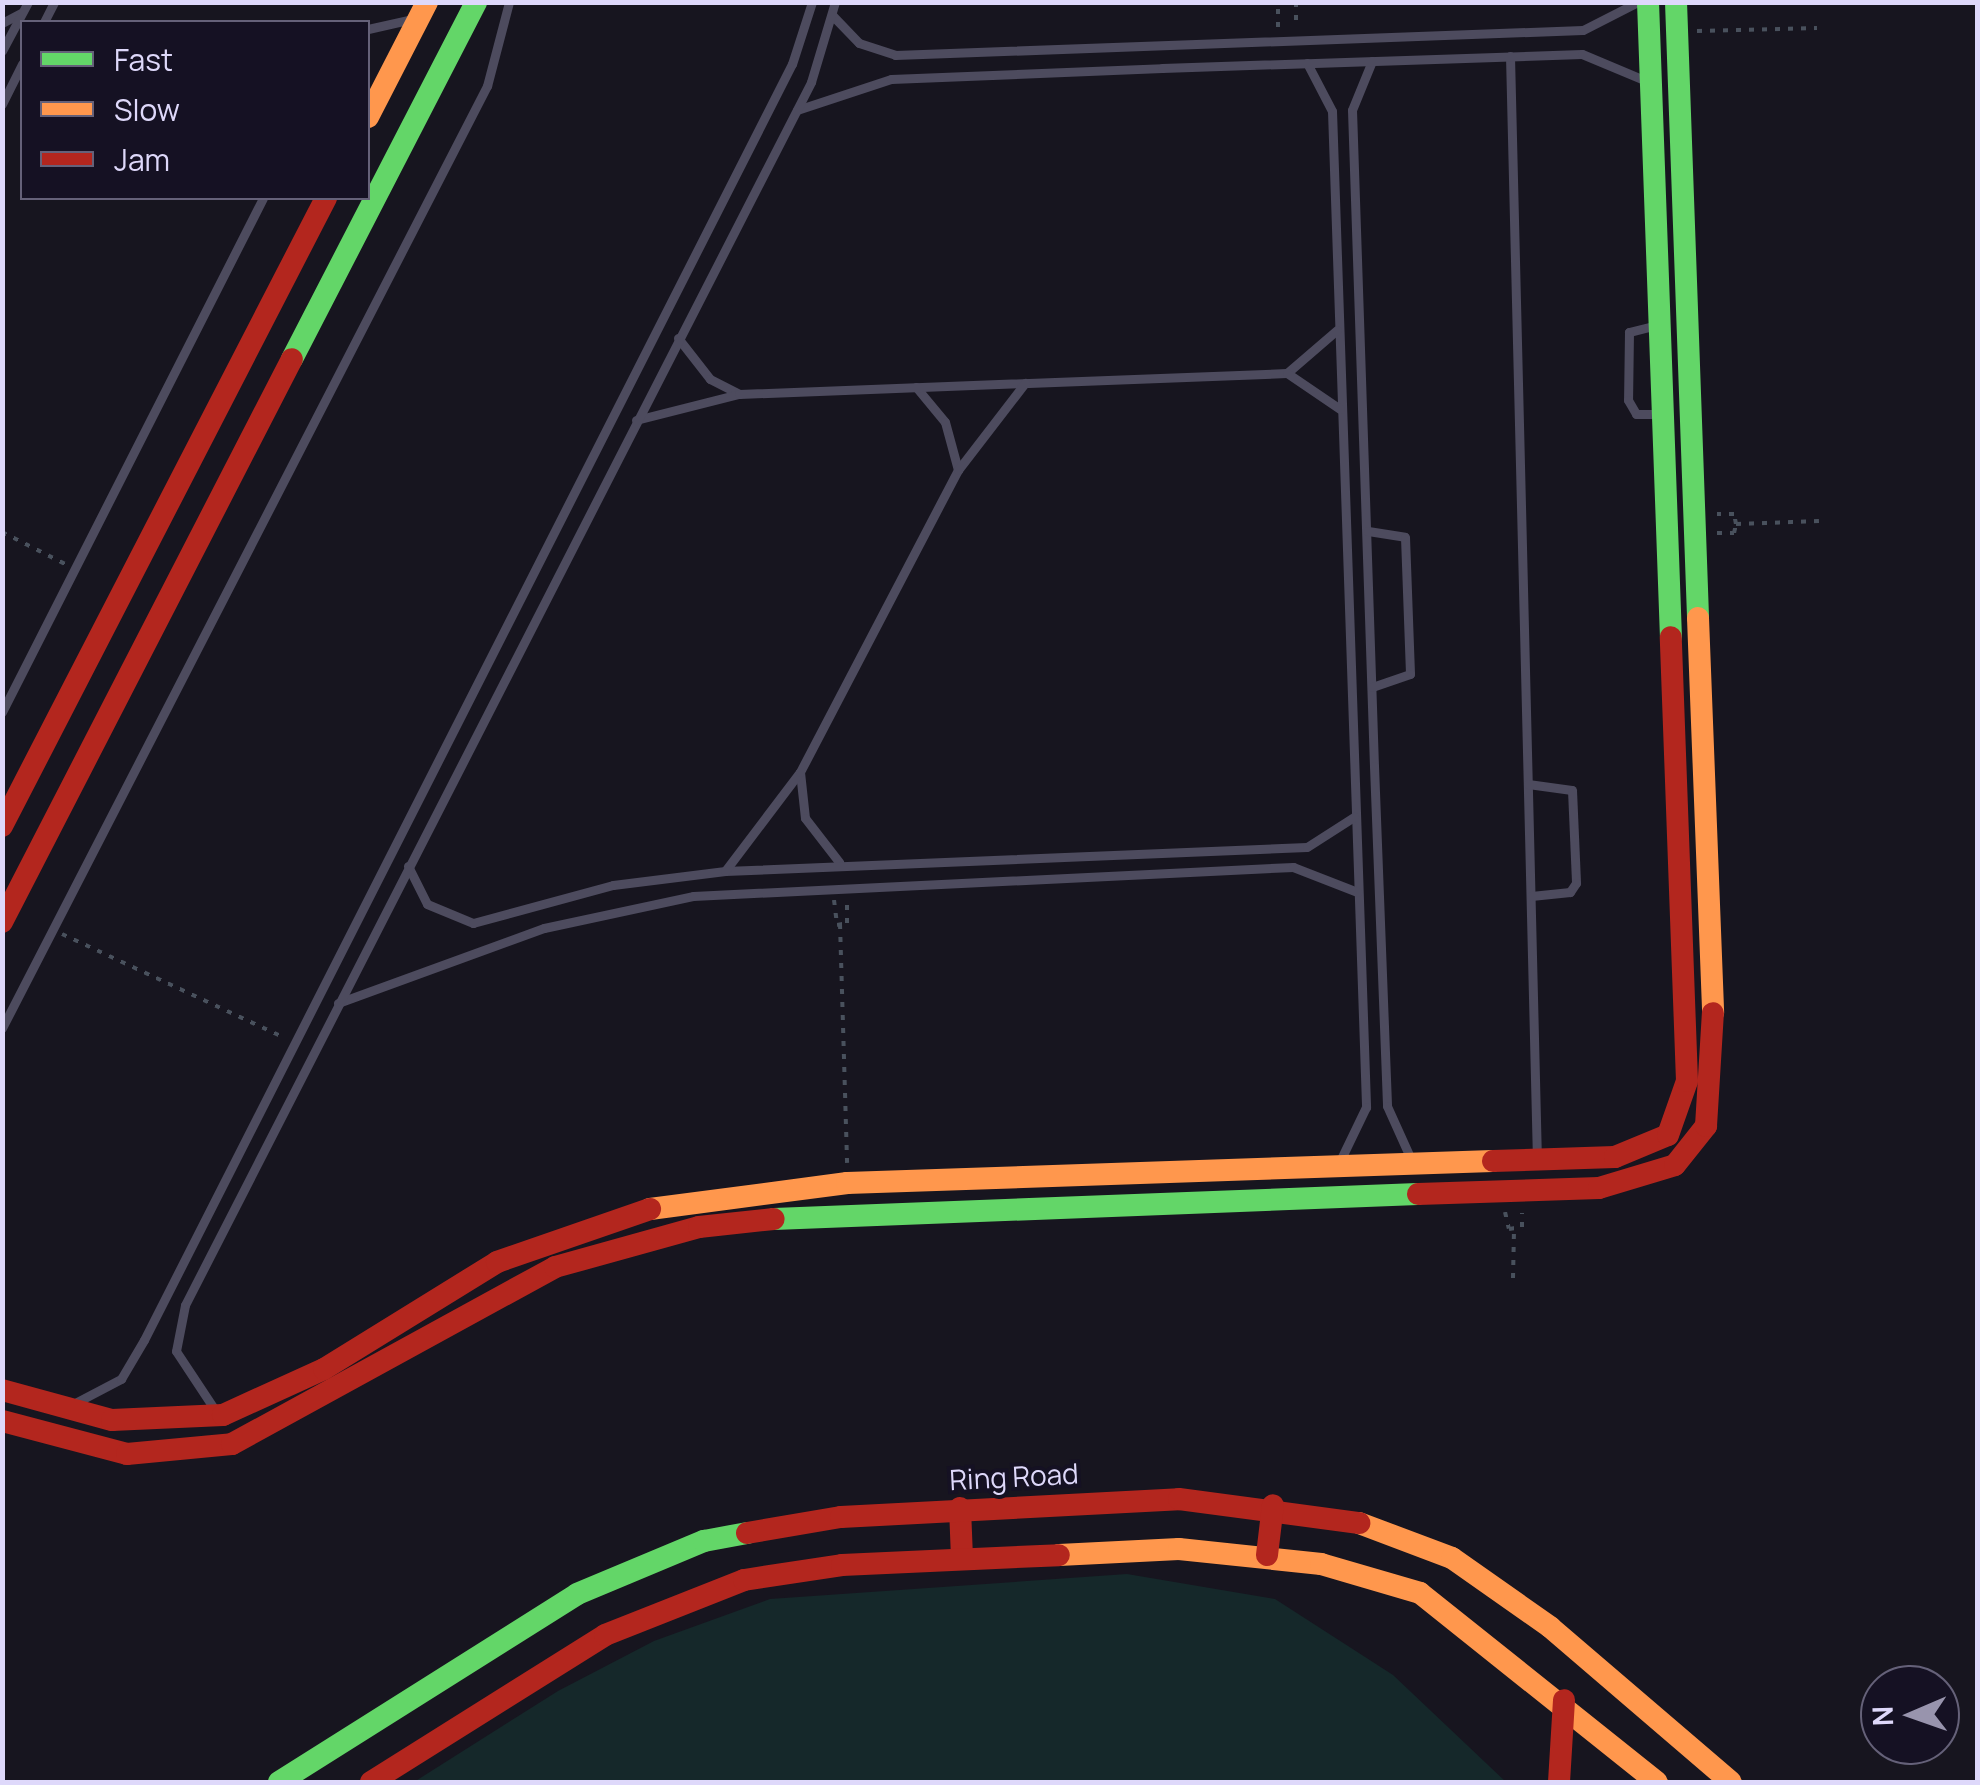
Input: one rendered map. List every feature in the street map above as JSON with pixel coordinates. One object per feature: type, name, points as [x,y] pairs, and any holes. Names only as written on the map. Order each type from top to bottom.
[{"type":"street","points":[[2,922],[476,2]]},
{"type":"street","points":[[2,1390],[140,1423],[223,1415],[324,1370],[452,1285],[585,1225],[680,1199],[847,1183],[1418,1166],[1634,1155],[1668,1135],[1686,1100],[1648,2]]},
{"type":"street","points":[[2,1421],[101,1450],[180,1454],[257,1436],[509,1288],[650,1237],[838,1213],[1537,1191],[1654,1178],[1693,1148],[1713,1102],[1697,524],[1676,2]]},
{"type":"street","points":[[370,114],[423,10]]},
{"type":"street","points":[[1655,196],[1684,195]]},
{"type":"street","points":[[2,826],[325,200]]},
{"type":"street","points":[[166,506],[183,523],[207,528]]},
{"type":"street","points":[[1669,562],[1698,560]]},
{"type":"street","points":[[110,615],[150,640]]},
{"type":"street","points":[[1537,1160],[1537,1191]]},
{"type":"street","points":[[1194,1170],[1195,1200]]},
{"type":"street","points":[[324,1370],[336,1391]]},
{"type":"street","points":[[1267,1555],[1273,1505]]},
{"type":"street","name":"Ring Road","points":[[279,1782],[577,1594],[660,1556],[748,1529],[960,1508],[1273,1505],[1365,1523],[1452,1558],[1550,1626],[1731,1782]]},
{"type":"street","points":[[960,1508],[962,1558]]},
{"type":"street","points":[[371,1782],[605,1635],[696,1594],[793,1570],[1134,1549],[1267,1555],[1420,1592],[1564,1700],[1658,1782]]},
{"type":"street","points":[[1560,1782],[1564,1700]]},
{"type":"lane","points":[[2,1028],[487,86],[509,2]]},
{"type":"lane","points":[[52,1405],[122,1379],[792,64],[812,2]]},
{"type":"lane","points":[[223,1415],[184,1375],[176,1326],[794,111],[835,2]]},
{"type":"lane","points":[[832,15],[859,42],[895,55],[1484,36],[1599,28],[1638,2]]},
{"type":"lane","points":[[2,23],[26,7]]},
{"type":"lane","points":[[2,52],[26,7]]},
{"type":"lane","points":[[370,28],[423,10]]},
{"type":"lane","points":[[1484,36],[1485,57]]},
{"type":"lane","points":[[1161,46],[1162,68]]},
{"type":"lane","points":[[1095,48],[1096,71]]},
{"type":"lane","points":[[794,111],[891,79],[1510,56],[1602,56],[1650,85]]},
{"type":"lane","points":[[1510,56],[1537,1160]]},
{"type":"lane","points":[[1372,61],[1352,110],[1387,1106],[1418,1166]]},
{"type":"lane","points":[[1307,63],[1332,110],[1366,1107],[1355,1142],[1331,1168]]},
{"type":"lane","points":[[2,104],[20,68]]},
{"type":"lane","points":[[2,712],[262,200]]},
{"type":"lane","points":[[1287,373],[1338,324],[1360,320]]},
{"type":"lane","points":[[1660,325],[1629,332],[1628,400],[1636,414],[1663,414]]},
{"type":"lane","points":[[678,338],[710,379],[739,394]]},
{"type":"lane","points":[[636,420],[739,394],[1287,373],[1340,409]]},
{"type":"lane","points":[[725,871],[800,772],[958,470],[1025,383]]},
{"type":"lane","points":[[916,387],[946,422],[958,470]]},
{"type":"lane","points":[[1368,532],[1404,538],[1410,674],[1372,687]]},
{"type":"lane","points":[[480,674],[500,686]]},
{"type":"lane","points":[[1352,767],[1374,766]]},
{"type":"lane","points":[[800,772],[805,818],[839,862]]},
{"type":"lane","points":[[1528,784],[1572,790],[1576,882],[1570,892],[1531,896]]},
{"type":"lane","points":[[408,866],[427,904],[472,923],[613,885],[725,871],[839,862],[1306,847],[1354,816]]},
{"type":"lane","points":[[338,1003],[618,909],[846,888],[1293,867],[1357,892]]},
{"type":"path","points":[[1278,2],[1278,42]]},
{"type":"path","points":[[1296,2],[1296,42]]},
{"type":"path","points":[[1678,32],[1818,28]]},
{"type":"path","points":[[1734,514],[1736,524],[1734,533],[1697,524],[1734,514]]},
{"type":"path","points":[[1736,524],[1819,520]]},
{"type":"path","points":[[2,532],[75,569]]},
{"type":"path","points":[[840,924],[846,888]]},
{"type":"path","points":[[834,889],[840,924],[847,1183]]},
{"type":"path","points":[[54,930],[294,1042]]},
{"type":"path","points":[[1514,1229],[1514,1278]]},
{"type":"green space","points":[[1127,1574],[1275,1599],[1393,1675],[1506,1782],[414,1782],[558,1691],[654,1641],[770,1599]]},
{"type":"traffic: fast","points":[[292,359],[476,2]]},
{"type":"traffic: fast","points":[[1648,2],[1671,637]]},
{"type":"traffic: fast","points":[[1676,2],[1698,618]]},
{"type":"traffic: fast","points":[[774,1219],[1418,1194]]},
{"type":"traffic: fast","points":[[279,1782],[577,1594],[704,1541],[747,1533]]},
{"type":"traffic: slow","points":[[370,113],[427,2]]},
{"type":"traffic: slow","points":[[1698,618],[1713,1013]]},
{"type":"traffic: slow","points":[[650,1209],[847,1183],[1493,1161]]},
{"type":"traffic: slow","points":[[1359,1523],[1452,1558],[1550,1627],[1731,1782]]},
{"type":"traffic: slow","points":[[1059,1555],[1179,1549],[1321,1564],[1420,1593],[1657,1782]]},
{"type":"traffic: jam","points":[[2,826],[325,200]]},
{"type":"traffic: jam","points":[[2,922],[292,359]]},
{"type":"traffic: jam","points":[[1493,1161],[1615,1157],[1668,1135],[1687,1081],[1671,637]]},
{"type":"traffic: jam","points":[[1418,1194],[1599,1188],[1675,1165],[1706,1126],[1713,1013]]},
{"type":"traffic: jam","points":[[2,1390],[112,1420],[223,1415],[324,1369],[497,1262],[650,1209]]},
{"type":"traffic: jam","points":[[2,1421],[127,1454],[232,1444],[555,1267],[699,1227],[774,1219]]},
{"type":"traffic: jam","points":[[747,1533],[841,1517],[1179,1499],[1359,1523]]},
{"type":"traffic: jam","points":[[1267,1555],[1273,1505]]},
{"type":"traffic: jam","points":[[960,1508],[962,1558]]},
{"type":"traffic: jam","points":[[371,1782],[605,1635],[744,1580],[842,1565],[1059,1555]]},
{"type":"traffic: jam","points":[[1559,1782],[1564,1700]]}]
